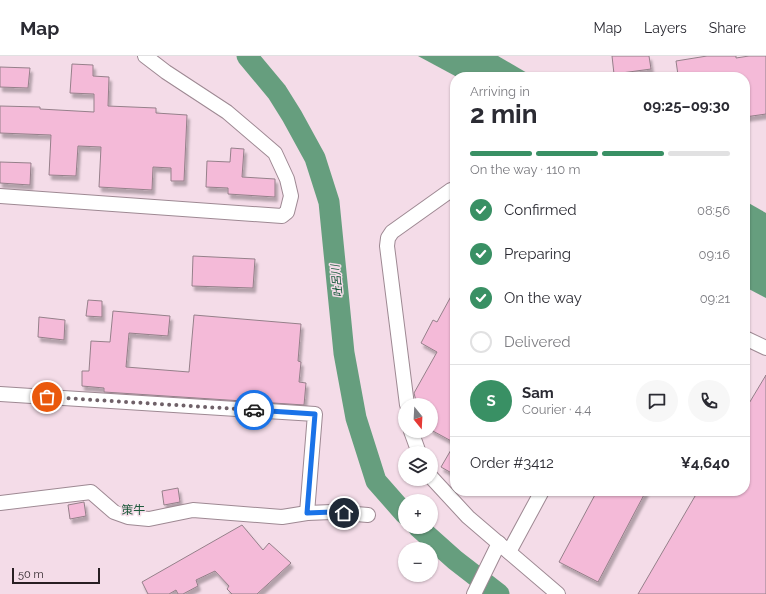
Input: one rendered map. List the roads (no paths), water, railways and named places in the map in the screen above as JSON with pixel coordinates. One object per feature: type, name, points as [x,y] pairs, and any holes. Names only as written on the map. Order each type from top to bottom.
[{"type":"street","points":[[0,196],[282,216],[287,212],[291,196],[287,179],[275,153],[227,112],[166,72],[145,56]]},
{"type":"street","points":[[407,398],[387,246],[388,238],[392,232],[450,191]]},
{"type":"street","points":[[750,340],[766,348]]},
{"type":"street","points":[[0,394],[315,414],[307,513]]},
{"type":"street","points":[[438,485],[468,517],[558,594]]},
{"type":"street","points":[[0,502],[91,492],[114,512],[128,517],[149,519],[193,510],[282,517],[307,513],[332,512],[368,516]]},
{"type":"street","points":[[474,594],[539,496]]},
{"type":"waterway","name":"吐呂川","points":[[247,56],[277,92],[315,158],[329,202],[344,353],[356,418],[376,481],[398,506]]},
{"type":"waterway","name":"吐呂川","points":[[426,534],[455,560],[499,594]]},
{"type":"district","name":"策牛","points":[[133,510]]}]
